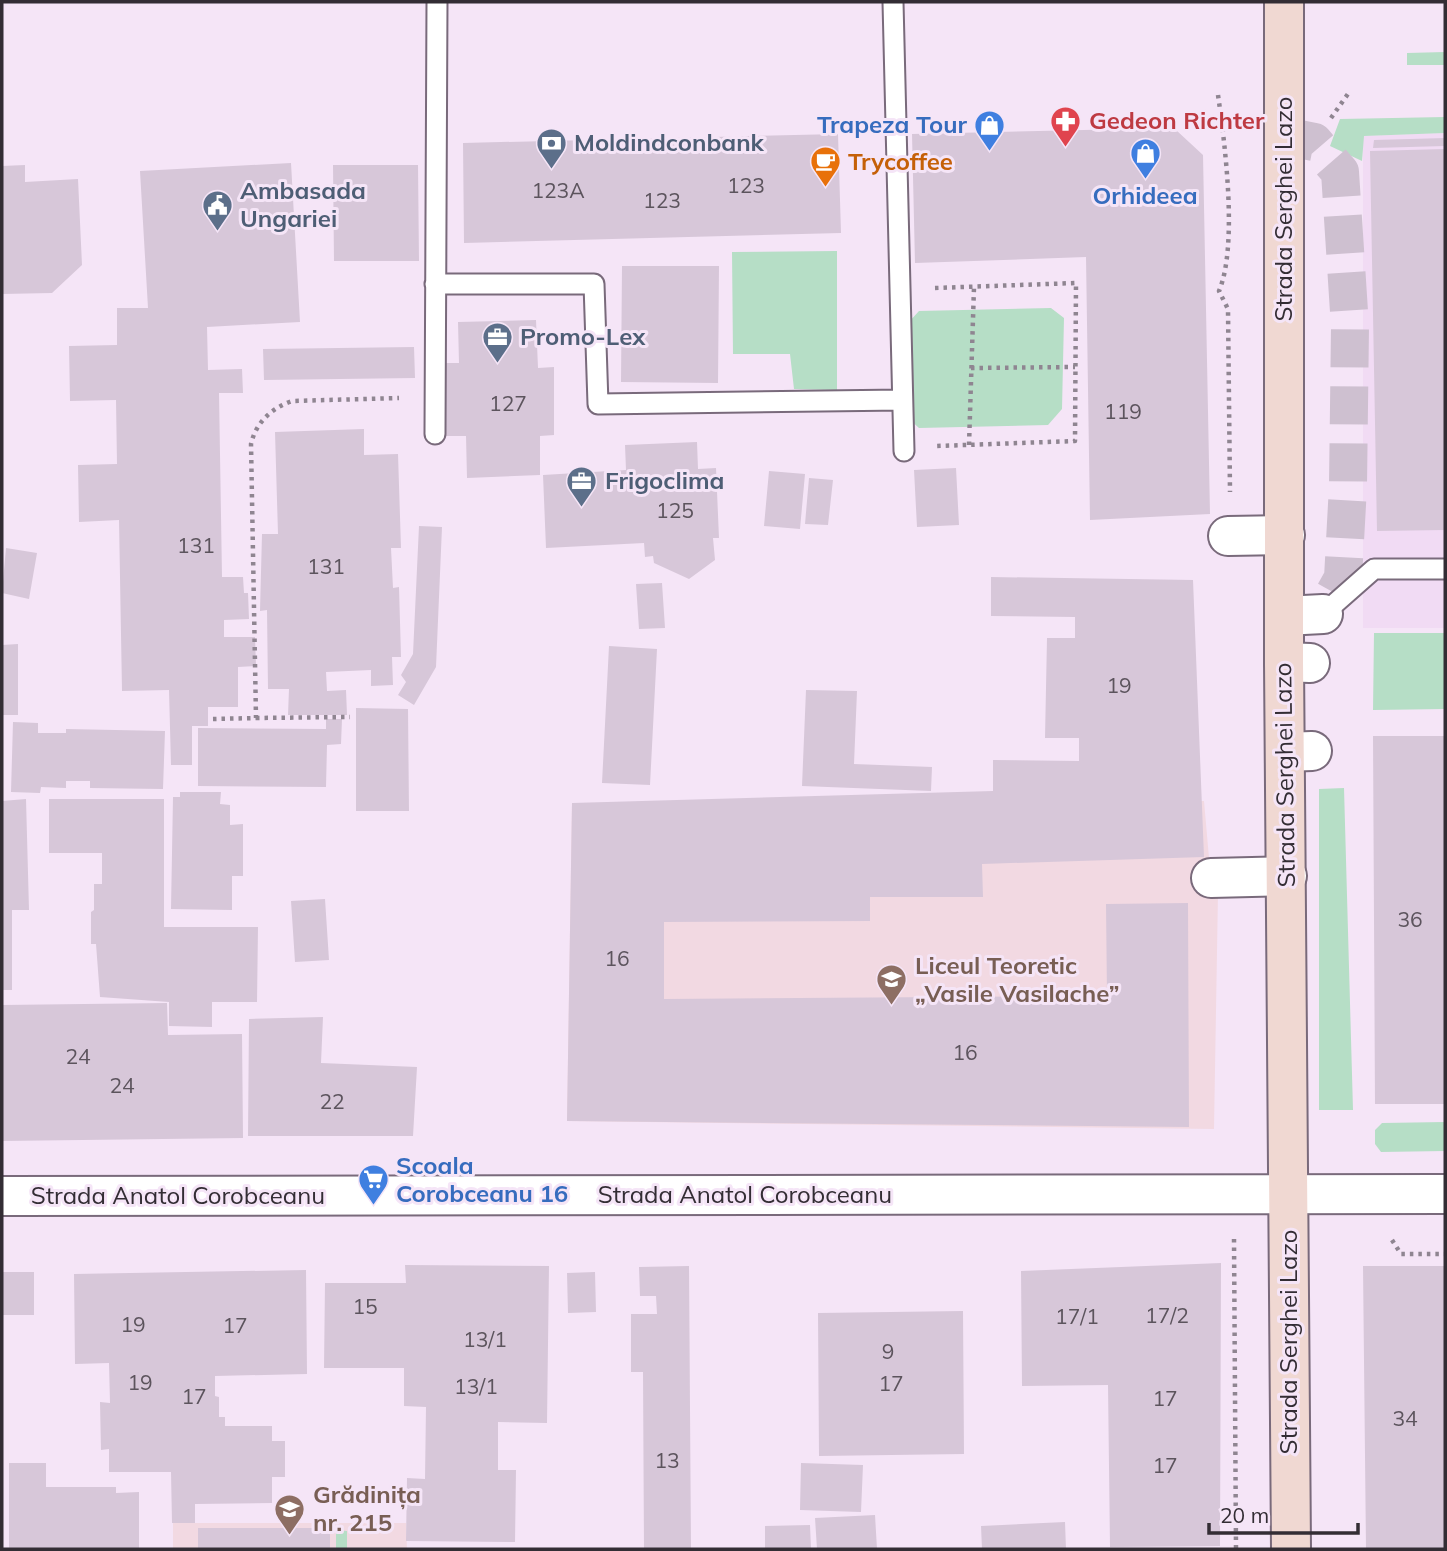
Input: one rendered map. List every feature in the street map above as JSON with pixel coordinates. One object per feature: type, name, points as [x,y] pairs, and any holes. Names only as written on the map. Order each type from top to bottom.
[{"type":"main road","name":"Strada Serghei Lazo","points":[[1284,2],[1288,515],[1284,616],[1297,662],[1299,751],[1287,876],[1291,1549]]},
{"type":"street","points":[[1228,536],[1288,515]]},
{"type":"street","points":[[1284,616],[1324,614]]},
{"type":"street","points":[[1211,878],[1287,876]]},
{"type":"street","name":"Strada Anatol Corobceanu","points":[[2,1196],[1445,1194]]},
{"type":"lane","points":[[435,434],[437,2]]},
{"type":"lane","points":[[892,2],[904,449]]},
{"type":"lane","points":[[435,284],[594,284],[598,404],[902,400]]},
{"type":"lane","points":[[1324,614],[1374,569],[1445,569]]},
{"type":"path","points":[[1218,94],[1226,152]]},
{"type":"path","points":[[899,289],[1076,283],[1074,441],[904,449]]},
{"type":"path","points":[[969,445],[974,287]]},
{"type":"path","points":[[971,368],[1075,367]]},
{"type":"path","points":[[256,718],[251,444],[253,432],[277,406],[292,401],[435,397]]},
{"type":"path","points":[[213,719],[350,717]]},
{"type":"path","points":[[1234,1236],[1236,1549]]},
{"type":"shaded area","points":[[1445,133],[1445,628],[1363,628],[1363,136]]},
{"type":"shaded area","name":"Liceul Teoretic „Vasile Vasilache”","points":[[1204,801],[1212,892],[1218,893],[1214,1129],[567,1121],[572,803]]},
{"type":"shaded area","name":"Grădinița nr. 215","points":[[173,1523],[406,1523],[407,1549],[173,1549]]},
{"type":"green space","points":[[1445,52],[1445,65],[1407,65],[1407,53]]},
{"type":"green space","points":[[1445,117],[1445,133],[1364,136],[1362,161],[1330,146],[1340,119]]},
{"type":"green space","points":[[837,251],[837,390],[794,389],[790,354],[733,354],[732,252]]},
{"type":"green space","points":[[1051,308],[1064,318],[1062,409],[1048,425],[919,428],[908,418],[908,323],[919,311]]},
{"type":"green space","points":[[1374,633],[1445,633],[1445,709],[1373,710]]},
{"type":"green space","points":[[1344,788],[1353,1110],[1319,1110],[1319,789]]},
{"type":"green space","points":[[1445,1122],[1445,1151],[1381,1152],[1375,1144],[1375,1130],[1382,1123]]},
{"type":"green space","points":[[336,1530],[347,1531],[347,1549],[336,1549]]},
{"type":"building","points":[[1176,130],[1203,155],[1210,514],[1090,520],[1086,257],[915,263],[912,134]]},
{"type":"building","points":[[838,134],[841,233],[464,243],[463,143]]},
{"type":"building","points":[[1445,138],[1445,146],[1373,148],[1374,140]]},
{"type":"building","points":[[1445,149],[1445,530],[1377,531],[1370,151]]},
{"type":"building","points":[[291,163],[300,322],[207,327],[208,370],[242,369],[243,393],[219,393],[222,577],[243,577],[244,593],[248,593],[249,619],[224,620],[224,637],[255,637],[256,666],[238,667],[238,707],[208,707],[208,726],[192,726],[192,765],[171,765],[169,690],[122,691],[119,520],[79,522],[78,465],[117,464],[116,400],[70,401],[69,346],[117,345],[117,308],[148,308],[140,171]]},
{"type":"building","points":[[25,165],[25,182],[78,179],[82,265],[52,293],[2,294],[2,166]]},
{"type":"building","points":[[333,165],[418,165],[419,261],[334,261]]},
{"type":"building","points":[[622,266],[719,266],[718,383],[621,382]]},
{"type":"building","points":[[536,320],[538,368],[554,367],[554,435],[540,436],[540,475],[467,478],[466,436],[446,436],[444,363],[459,363],[458,322]]},
{"type":"building","points":[[414,347],[415,378],[264,380],[263,349]]},
{"type":"building","points":[[364,429],[364,455],[398,454],[401,548],[391,548],[393,588],[399,587],[401,657],[392,657],[393,685],[371,686],[371,670],[326,672],[327,691],[346,690],[347,715],[288,715],[289,689],[268,689],[267,610],[260,611],[262,534],[278,534],[275,432]]},
{"type":"building","points":[[697,442],[698,469],[716,468],[719,538],[713,538],[715,560],[689,579],[654,563],[653,556],[645,557],[644,543],[546,548],[543,475],[626,470],[625,445]]},
{"type":"building","points":[[956,468],[959,525],[917,527],[914,470]]},
{"type":"building","points":[[769,471],[805,474],[800,529],[764,526]]},
{"type":"building","points":[[809,478],[833,480],[828,525],[805,524]]},
{"type":"building","points":[[419,526],[442,527],[436,667],[414,705],[398,695],[406,682],[401,675],[413,654]]},
{"type":"building","points":[[6,548],[37,553],[29,599],[2,593]]},
{"type":"building","name":"Liceul Teoretic „Vasile Vasilache”","points":[[991,577],[1193,580],[1204,857],[982,864],[983,897],[870,897],[870,921],[664,922],[664,999],[1107,996],[1106,904],[1188,903],[1189,1127],[567,1121],[572,803],[993,791],[993,760],[1079,761],[1079,738],[1045,738],[1047,638],[1075,638],[1075,617],[991,616]]},
{"type":"building","points":[[662,583],[665,628],[639,629],[636,584]]},
{"type":"building","points":[[18,644],[18,715],[2,715],[2,645]]},
{"type":"building","points":[[609,646],[657,649],[650,785],[602,783]]},
{"type":"building","points":[[806,690],[857,691],[854,764],[932,767],[931,791],[802,786]]},
{"type":"building","points":[[356,708],[408,709],[409,811],[356,811]]},
{"type":"building","points":[[326,719],[342,719],[341,744],[327,745],[326,787],[198,786],[198,728],[326,729]]},
{"type":"building","points":[[13,722],[38,723],[38,733],[66,733],[66,729],[165,731],[163,789],[90,788],[90,781],[66,781],[66,788],[41,787],[40,793],[11,792]]},
{"type":"building","points":[[1373,736],[1445,736],[1445,1104],[1375,1104]]},
{"type":"building","points":[[180,792],[221,792],[220,804],[230,805],[230,825],[243,824],[243,876],[232,876],[232,910],[171,909],[173,797],[180,797]]},
{"type":"building","points":[[26,799],[29,910],[12,910],[12,990],[2,990],[2,801]]},
{"type":"building","points":[[49,799],[164,799],[164,927],[258,927],[257,1002],[212,1002],[212,1027],[169,1026],[169,1002],[100,997],[96,944],[91,944],[91,912],[94,910],[94,884],[102,884],[102,853],[49,853]]},
{"type":"building","points":[[325,899],[329,960],[295,962],[291,901]]},
{"type":"building","points":[[167,1003],[168,1035],[242,1034],[243,1138],[2,1141],[2,1005]]},
{"type":"building","points":[[323,1017],[321,1063],[417,1067],[413,1136],[248,1136],[249,1019]]},
{"type":"building","points":[[1221,1263],[1220,1546],[1110,1547],[1108,1385],[1022,1386],[1021,1271]]},
{"type":"building","points":[[405,1265],[549,1266],[547,1423],[498,1422],[498,1470],[516,1470],[515,1542],[406,1541],[407,1478],[425,1479],[426,1407],[404,1406],[404,1368],[324,1368],[325,1283],[406,1283]]},
{"type":"building","points":[[689,1266],[691,1549],[644,1549],[643,1372],[631,1372],[631,1314],[657,1314],[656,1296],[640,1296],[639,1267]]},
{"type":"building","points":[[1363,1266],[1445,1266],[1445,1549],[1366,1549]]},
{"type":"building","points":[[306,1270],[307,1374],[215,1376],[219,1417],[225,1417],[225,1426],[272,1426],[272,1441],[285,1441],[285,1477],[272,1477],[272,1503],[195,1504],[195,1523],[172,1523],[171,1472],[109,1472],[109,1449],[101,1450],[100,1402],[110,1403],[109,1363],[75,1364],[74,1274]]},
{"type":"building","points":[[2,1272],[34,1272],[34,1315],[2,1315]]},
{"type":"building","points":[[595,1272],[596,1312],[568,1313],[567,1273]]},
{"type":"building","points":[[963,1311],[964,1454],[819,1456],[818,1313]]},
{"type":"building","points":[[9,1463],[46,1463],[46,1487],[116,1487],[116,1493],[139,1492],[139,1549],[9,1549]]},
{"type":"building","points":[[801,1463],[863,1465],[861,1512],[800,1510]]},
{"type":"building","points":[[875,1515],[877,1549],[817,1549],[815,1518]]},
{"type":"building","points":[[1065,1522],[1066,1549],[982,1549],[981,1526]]},
{"type":"building","points":[[810,1525],[811,1549],[765,1549],[765,1526]]},
{"type":"building","points":[[198,1528],[330,1528],[330,1549],[198,1549]]},
{"type":"tunnel","points":[[1284,136],[1314,142],[1340,172],[1350,327],[1348,486],[1343,578],[1323,614]]},
{"type":"place","name":"Gedeon Richter","points":[[1066,148]]},
{"type":"place","name":"Trapeza Tour","points":[[990,152]]},
{"type":"place","name":"Moldindconbank","points":[[551,170]]},
{"type":"place","name":"Orhideea","points":[[1145,181]]},
{"type":"place","name":"Trycoffee","points":[[825,189]]},
{"type":"place","name":"Ambasada Ungariei","points":[[217,232]]},
{"type":"place","name":"Promo-Lex","points":[[497,364]]},
{"type":"place","name":"Frigoclima","points":[[582,508]]},
{"type":"place","name":"Liceul Teoretic „Vasile Vasilache”","points":[[892,1007]]},
{"type":"place","name":"Scoala Corobceanu 16","points":[[373,1207]]},
{"type":"place","name":"Grădinița nr. 215","points":[[290,1536]]}]
